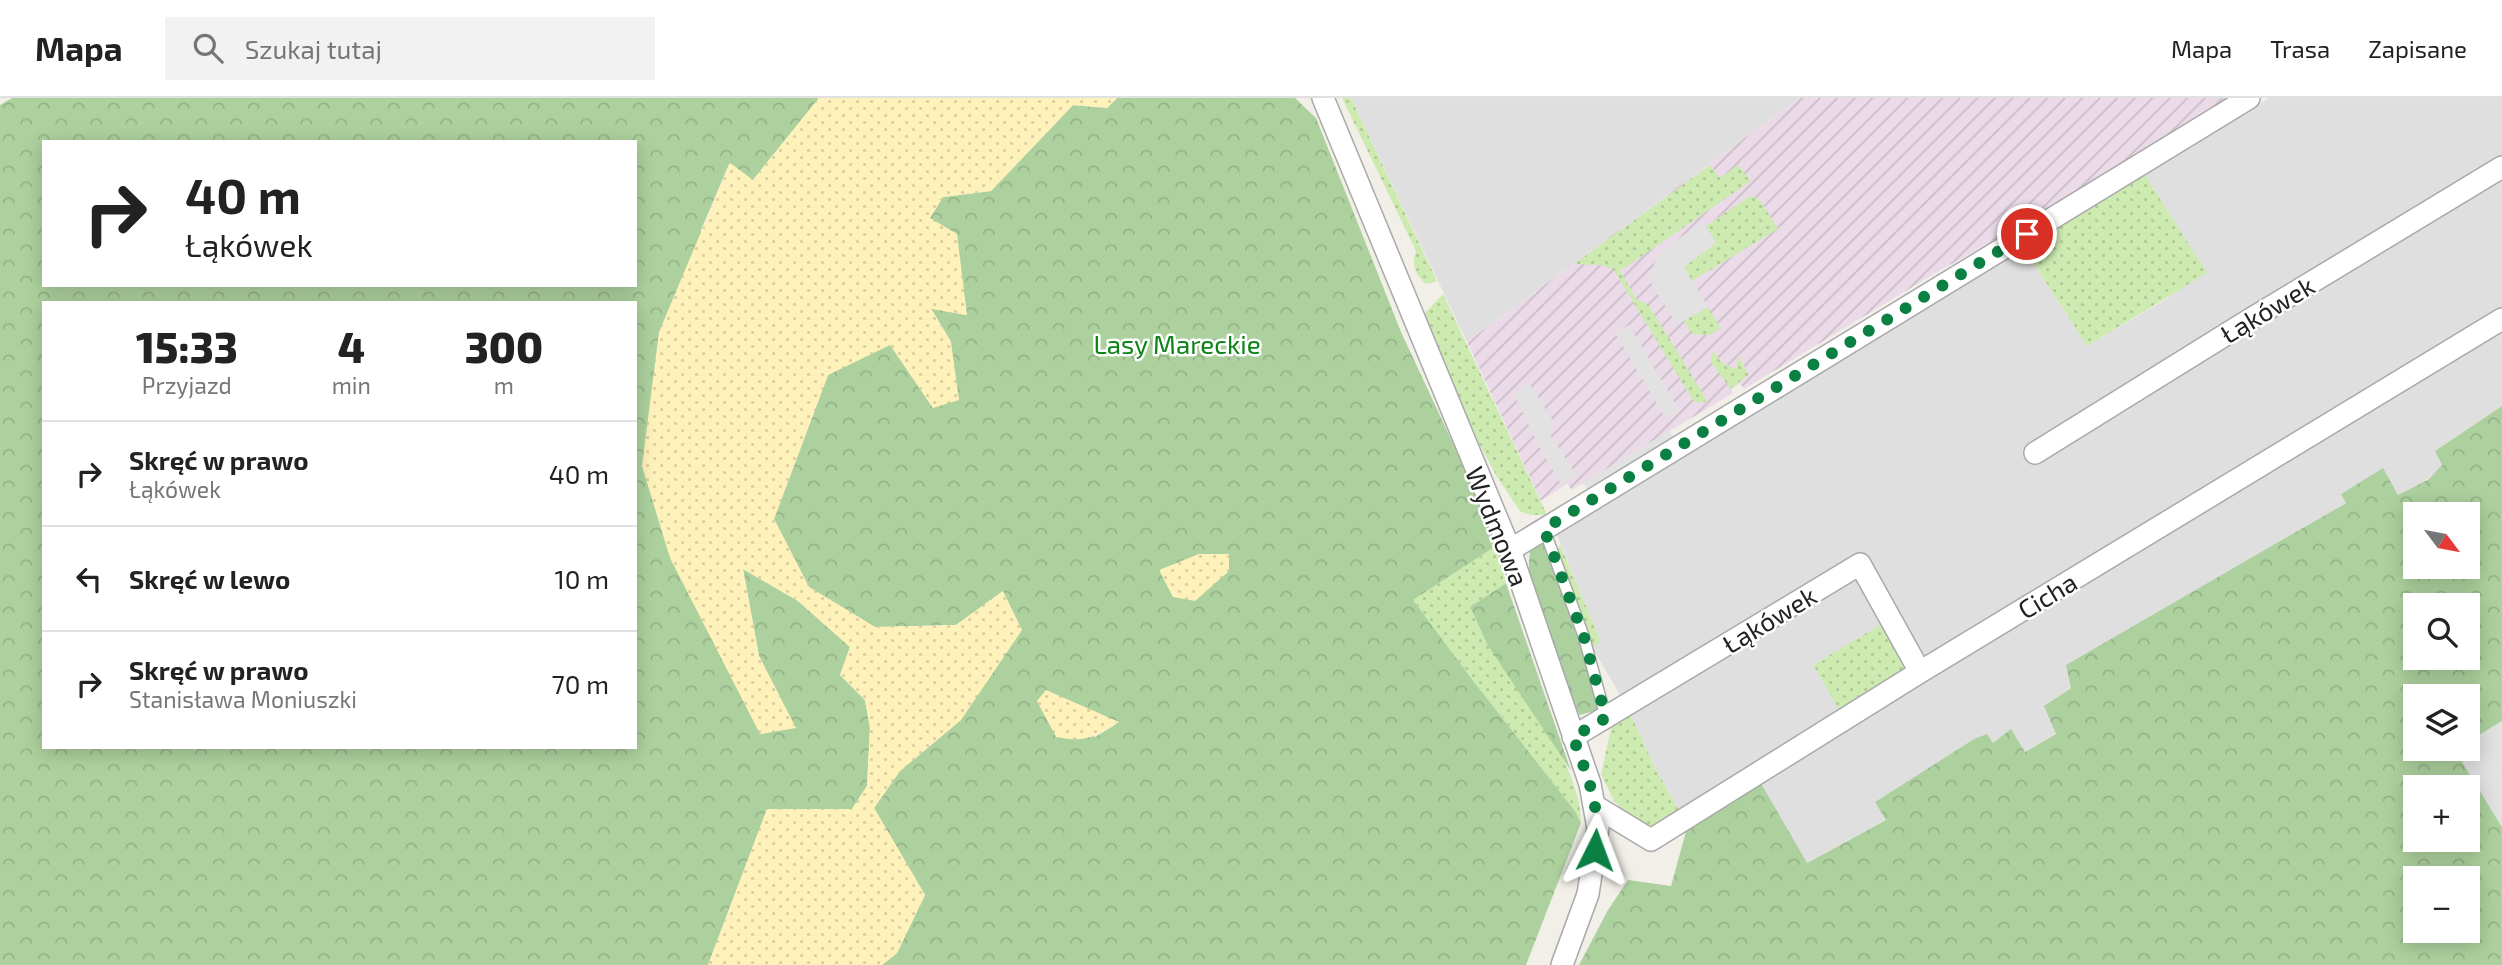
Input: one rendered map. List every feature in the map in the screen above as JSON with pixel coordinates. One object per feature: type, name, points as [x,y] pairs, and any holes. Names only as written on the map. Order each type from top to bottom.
[{"type":"street","name":"Wydmowa","points":[[1324,98],[1510,550],[1590,784],[1598,828],[1588,894],[1562,965]]},
{"type":"street","points":[[1510,550],[2249,98]]},
{"type":"street","name":"Łąkówek","points":[[2035,453],[2502,167]]},
{"type":"street","name":"Cicha","points":[[1595,806],[1651,840],[1920,672],[2502,319]]},
{"type":"street","name":"Łąkówek","points":[[1573,737],[1860,564],[1920,672]]},
{"type":"lane","points":[[1544,529],[1584,637],[1606,718]]},
{"type":"shaded area","points":[[1351,98],[1799,98],[1467,342]]},
{"type":"shaded area","points":[[1799,98],[2235,98],[2106,177],[1932,275],[1744,389],[1740,383],[1731,389],[1733,393],[1572,490],[1567,484],[1541,501],[1467,342]]},
{"type":"shaded area","points":[[2269,98],[2502,98],[2502,160],[2134,380],[2022,451],[2028,464],[2502,179],[2502,310],[1920,663],[1861,554],[1623,700],[1592,647],[1600,641],[1557,535],[2024,248],[2087,346],[2163,301],[2206,272],[2145,175]]},
{"type":"shaded area","points":[[1703,222],[1716,243],[1684,267],[1708,307],[1677,325],[1649,280],[1656,258],[1673,242]]},
{"type":"shaded area","points":[[1629,325],[1679,410],[1666,419],[1615,333]]},
{"type":"shaded area","points":[[2502,331],[2502,406],[2435,451],[2442,466],[2429,478],[2398,495],[2382,469],[2341,494],[2347,502],[2290,536],[2044,706],[2057,733],[2024,752],[1974,739],[1875,802],[1887,819],[1806,863],[1759,780]]},
{"type":"shaded area","points":[[1529,383],[1554,423],[1550,435],[1576,474],[1561,484],[1513,393]]},
{"type":"shaded area","points":[[1669,431],[1674,439],[1589,491],[1583,483]]},
{"type":"shaded area","points":[[1856,572],[1885,622],[1814,665],[1841,713],[1680,812],[1654,766],[1630,713]]},
{"type":"shaded area","points":[[2502,721],[2502,827],[2480,791],[2480,775],[2470,775],[2462,761],[2480,761],[2480,735]]},
{"type":"green space","points":[[12,98],[819,98],[752,181],[729,164],[701,230],[760,734],[795,727],[759,656],[743,569],[798,601],[850,647],[840,675],[865,700],[870,728],[867,786],[852,809],[767,809],[708,965],[0,965],[0,105]]},
{"type":"green space","name":"Lasy Mareckie","points":[[1117,98],[1295,98],[1316,118],[1401,332],[1457,452],[1496,546],[1413,600],[1575,811],[1581,823],[1526,965],[882,965],[897,953],[925,895],[874,808],[900,771],[961,720],[1003,591],[956,625],[875,627],[809,587],[774,519],[828,375],[890,344],[933,408],[951,342],[931,308],[966,315],[930,218],[943,197],[991,191],[1073,105],[1107,108]],"holes":[[[1037,701],[1118,722],[1095,737],[1046,717]]]},
{"type":"green space","points":[[1342,98],[1351,98],[1437,281],[1426,284],[1419,277],[1414,265],[1416,251]]},
{"type":"green space","points":[[1710,165],[1720,178],[1738,165],[1751,181],[1620,271],[1637,300],[1648,304],[1708,402],[1694,402],[1613,269],[1602,265],[1574,264]]},
{"type":"green space","points":[[2145,175],[2207,273],[2087,346],[2024,248]]},
{"type":"green space","points":[[1750,196],[1759,199],[1778,229],[1692,281],[1684,266],[1716,243],[1706,226]]},
{"type":"green space","points":[[1443,294],[1547,515],[1530,515],[1520,511],[1497,477],[1473,432],[1423,315]]},
{"type":"green space","points":[[1708,307],[1721,328],[1710,335],[1692,334],[1684,321]]},
{"type":"green space","points":[[1714,351],[1721,362],[1736,369],[1738,356],[1749,374],[1731,389],[1710,361]]},
{"type":"green space","points":[[2502,406],[2502,721],[2480,735],[2480,684],[2403,684],[2403,761],[2462,761],[2470,775],[2403,775],[2403,852],[2480,852],[2480,791],[2502,827],[2502,965],[1579,965],[1608,910],[1628,880],[1671,886],[1687,828],[1759,780],[1807,863],[1886,820],[1875,802],[1974,739],[1987,734],[1993,743],[2011,729],[2025,752],[2056,734],[2044,706],[2071,688],[2066,665],[2346,503],[2341,494],[2383,468],[2398,495],[2429,479],[2442,465],[2435,451]]},
{"type":"green space","points":[[1545,540],[1581,637],[1598,710],[1580,715],[1553,658],[1531,590],[1530,552]]},
{"type":"green space","points":[[1560,544],[1601,642],[1592,647],[1558,550]]},
{"type":"green space","points":[[1496,546],[1506,583],[1470,607],[1486,641],[1560,753],[1578,799],[1581,823],[1575,811],[1413,600]]},
{"type":"green space","points":[[1506,583],[1571,771],[1487,644],[1470,607]]},
{"type":"green space","points":[[1885,622],[1913,668],[1841,713],[1813,665]]},
{"type":"green space","points":[[1630,713],[1654,766],[1680,812],[1656,829],[1641,828],[1614,801],[1601,774],[1611,728]]},
{"type":"sand","points":[[819,98],[1117,98],[1107,108],[1073,105],[991,191],[943,197],[930,218],[957,234],[967,315],[931,309],[951,342],[959,400],[933,408],[890,345],[828,375],[774,519],[809,587],[875,627],[956,625],[1003,591],[1022,630],[961,720],[900,771],[874,808],[925,895],[897,953],[882,965],[708,965],[767,809],[852,809],[867,786],[870,728],[865,700],[840,675],[850,647],[798,601],[743,569],[759,656],[796,728],[760,734],[670,558],[642,466],[659,332],[730,163],[753,180]]},
{"type":"sand","points":[[1199,554],[1229,554],[1229,571],[1195,601],[1173,597],[1159,570]]},
{"type":"sand","points":[[1046,690],[1119,722],[1103,732],[1082,739],[1056,737],[1037,701]]},
{"type":"route","points":[[1595,850],[1598,828],[1595,806],[1573,737],[1606,718],[1584,637],[1544,529],[2027,234]]}]
